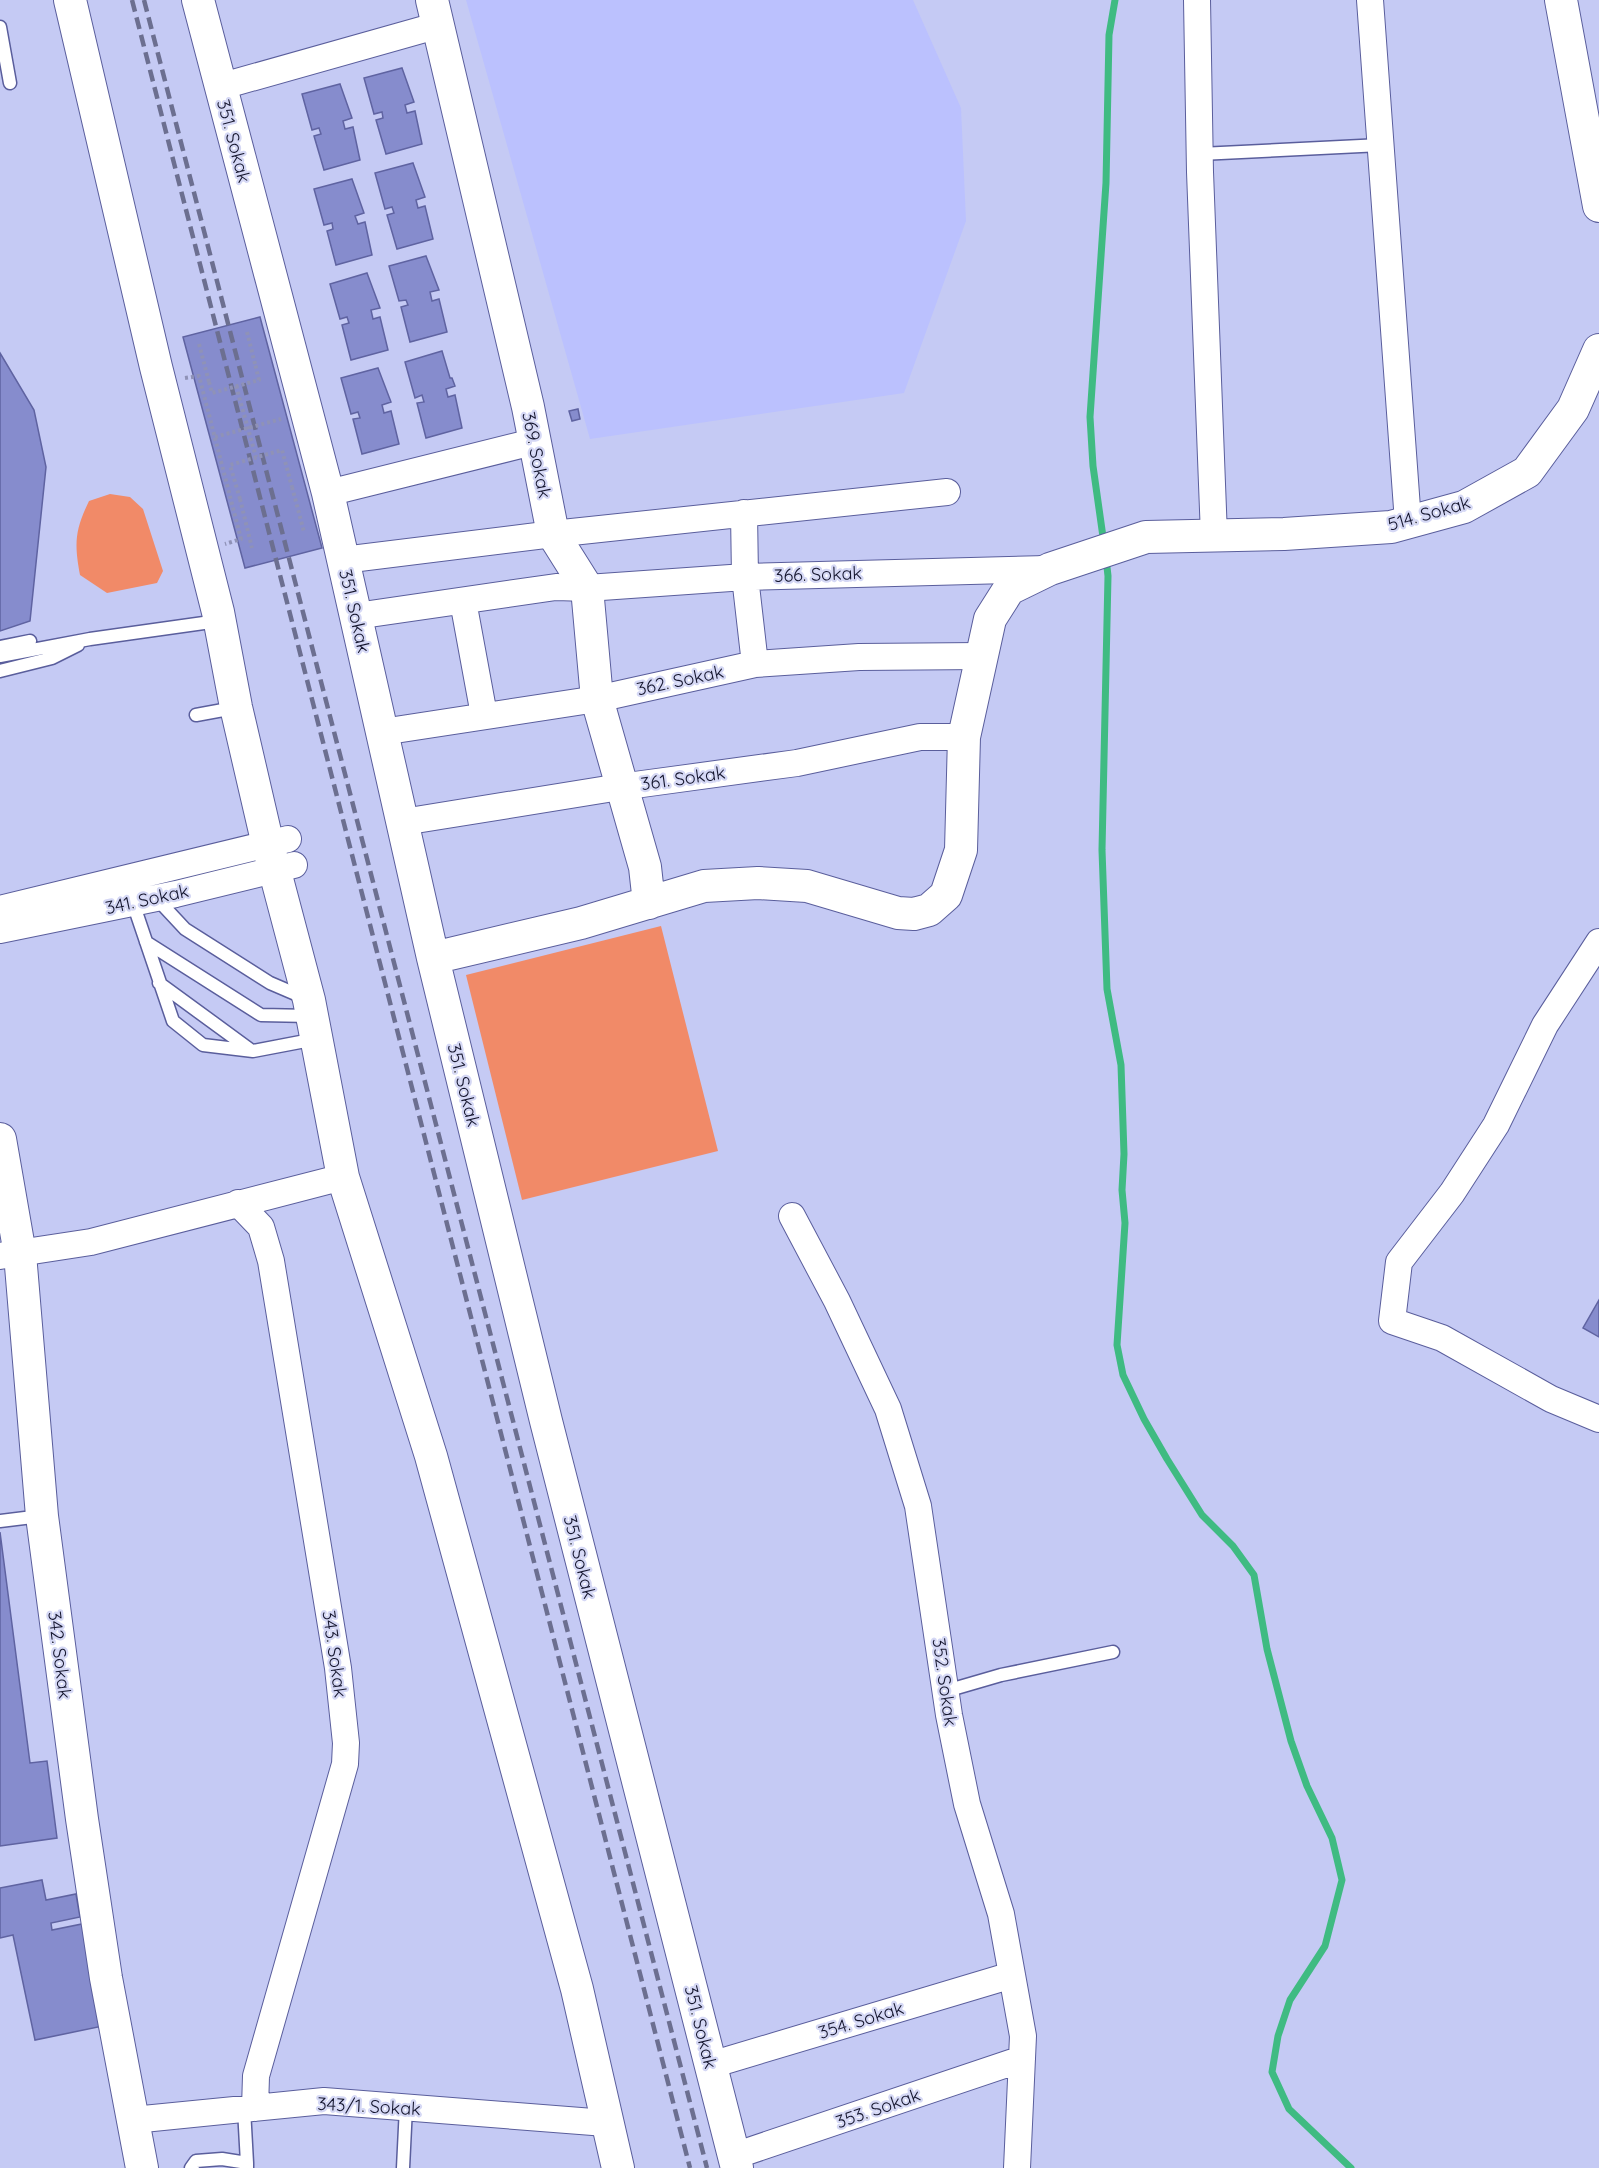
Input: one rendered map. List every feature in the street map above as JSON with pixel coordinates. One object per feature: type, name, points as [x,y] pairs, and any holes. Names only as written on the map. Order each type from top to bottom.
[{"type":"street","points":[[70,0],[156,367],[221,624],[236,708],[281,855]]},
{"type":"street","name":"351. Sokak","points":[[198,0],[219,87],[328,493],[433,958],[546,1421],[736,2162]]},
{"type":"street","points":[[1197,0],[1200,154],[1214,536]]},
{"type":"street","points":[[1370,0],[1408,522]]},
{"type":"street","points":[[1562,1],[1599,206]]},
{"type":"street","points":[[219,87],[436,13]]},
{"type":"street","name":"369. Sokak","points":[[436,13],[528,407],[552,534],[587,588],[597,699],[620,787],[645,867],[649,903]]},
{"type":"street","name":"514. Sokak","points":[[433,958],[581,923],[704,886],[758,883],[807,886],[898,913],[914,914],[929,910],[945,896],[961,849],[964,737],[990,619],[1009,589],[1050,569],[1146,537],[1379,528],[1464,507],[1527,472],[1573,409],[1599,350]]},
{"type":"street","points":[[328,493],[533,442]]},
{"type":"street","points":[[344,560],[552,534],[947,492]]},
{"type":"street","points":[[744,513],[745,577],[755,664]]},
{"type":"street","name":"366. Sokak","points":[[356,616],[556,587],[587,588],[745,577],[1050,569]]},
{"type":"street","points":[[463,601],[484,715]]},
{"type":"street","points":[[221,624],[255,705],[281,855],[343,1177],[431,1456],[577,1989],[618,2168]]},
{"type":"street","name":"362. Sokak","points":[[382,732],[597,699],[755,664],[859,657],[981,656]]},
{"type":"street","name":"361. Sokak","points":[[403,822],[620,787],[797,764],[920,737],[964,737]]},
{"type":"street","name":"341. Sokak","points":[[0,930],[144,900],[281,855]]},
{"type":"street","name":"341. Sokak","points":[[0,909],[281,855]]},
{"type":"street","points":[[1599,942],[1545,1025],[1496,1125],[1452,1193],[1399,1262],[1392,1321],[1442,1338],[1551,1399],[1599,1419]]},
{"type":"street","name":"342. Sokak","points":[[0,1139],[10,1255],[84,1830],[106,1978],[142,2168]]},
{"type":"street","points":[[10,1255],[91,1242],[343,1177]]},
{"type":"street","name":"343. Sokak","points":[[238,1203],[261,1227],[271,1261],[338,1668],[346,1743],[345,1764],[256,2076],[250,2108]]},
{"type":"street","name":"352. Sokak","points":[[792,1216],[837,1301],[888,1409],[918,1506],[946,1691],[967,1804],[1001,1914],[1023,2036],[1017,2168]]},
{"type":"street","name":"354. Sokak","points":[[711,2066],[1012,1975]]},
{"type":"street","name":"353. Sokak","points":[[736,2162],[1022,2059]]},
{"type":"street","name":"343/1. Sokak","points":[[133,2120],[324,2101],[606,2123]]},
{"type":"lane","points":[[0,27],[10,83]]},
{"type":"lane","points":[[1200,154],[1381,145]]},
{"type":"lane","points":[[0,647],[221,624]]},
{"type":"lane","points":[[0,656],[89,636]]},
{"type":"lane","points":[[0,671],[52,658],[89,636]]},
{"type":"lane","points":[[196,715],[236,708]]},
{"type":"lane","points":[[144,900],[146,942],[173,1021],[203,1045],[253,1052],[312,1018]]},
{"type":"lane","points":[[144,900],[270,983],[312,1018]]},
{"type":"lane","points":[[146,942],[261,1014],[312,1018]]},
{"type":"lane","points":[[158,982],[253,1052]]},
{"type":"lane","points":[[0,1521],[42,1516]]},
{"type":"lane","points":[[946,1691],[1001,1675],[1113,1652]]},
{"type":"lane","points":[[403,2168],[406,2107]]},
{"type":"lane","points":[[191,2168],[196,2161],[222,2159],[247,2165],[250,2108]]},
{"type":"path","points":[[199,344],[212,393],[259,380],[247,332]]},
{"type":"path","points":[[199,376],[241,539],[203,552]]},
{"type":"path","points":[[236,386],[256,458]]},
{"type":"path","points":[[215,437],[281,419]]},
{"type":"path","points":[[252,548],[230,465],[282,450],[304,532]]},
{"type":"shaded area","points":[[466,0],[913,0],[961,108],[966,221],[904,393],[590,439]]},
{"type":"shaded area","points":[[110,494],[130,497],[143,509],[163,571],[157,583],[107,593],[80,575],[77,537],[81,520],[89,501]]},
{"type":"shaded area","points":[[661,926],[718,1151],[522,1200],[466,975]]},
{"type":"building","points":[[402,68],[414,102],[405,105],[407,113],[415,111],[422,144],[386,154],[376,120],[383,118],[382,112],[374,114],[364,78]]},
{"type":"building","points":[[340,84],[352,118],[343,121],[345,129],[353,127],[360,160],[324,170],[314,136],[321,134],[319,128],[312,130],[302,94]]},
{"type":"building","points":[[413,163],[425,197],[416,200],[418,208],[425,206],[433,239],[397,249],[387,215],[394,213],[392,207],[385,209],[375,173]]},
{"type":"building","points":[[352,179],[364,213],[355,216],[358,224],[365,222],[372,255],[336,265],[327,231],[333,229],[332,223],[324,225],[314,189]]},
{"type":"building","points":[[426,256],[439,290],[430,292],[432,301],[439,299],[447,332],[410,342],[401,307],[408,305],[406,300],[399,301],[389,266]]},
{"type":"building","points":[[367,273],[380,308],[371,310],[373,319],[380,317],[388,350],[351,360],[342,325],[349,323],[347,317],[340,319],[330,284]]},
{"type":"building","points":[[260,317],[322,548],[245,568],[183,337]]},
{"type":"building","points":[[442,351],[450,378],[455,386],[446,389],[448,397],[455,395],[462,428],[426,438],[417,403],[424,402],[422,395],[415,398],[405,362]]},
{"type":"building","points":[[0,353],[34,410],[46,467],[30,621],[0,631]]},
{"type":"building","points":[[378,368],[391,402],[382,405],[384,413],[391,411],[399,444],[362,454],[353,419],[360,418],[358,412],[351,414],[341,378]]},
{"type":"building","points":[[578,409],[580,419],[572,421],[569,411]]},
{"type":"building","points":[[1599,1300],[1599,1337],[1583,1328]]},
{"type":"building","points":[[0,1532],[30,1763],[47,1761],[57,1838],[0,1846]]},
{"type":"building","points":[[42,1880],[46,1900],[76,1894],[80,1917],[51,1923],[52,1930],[82,1924],[103,2026],[35,2040],[13,1935],[0,1938],[0,1888]]},
{"type":"waterway","points":[[1104,544],[1093,466],[1090,417],[1106,183],[1109,35],[1115,0]]},
{"type":"waterway","points":[[1106,558],[1108,576],[1102,850],[1107,989],[1121,1065],[1124,1154],[1122,1190],[1125,1223],[1117,1345],[1123,1375],[1144,1419],[1167,1459],[1202,1515],[1233,1546],[1254,1575],[1267,1649],[1291,1741],[1307,1786],[1332,1838],[1342,1880],[1325,1946],[1290,2000],[1278,2036],[1272,2072],[1289,2109],[1351,2168]]},
{"type":"railway","points":[[132,0],[690,2168]]},
{"type":"railway","points":[[144,0],[707,2168]]}]
